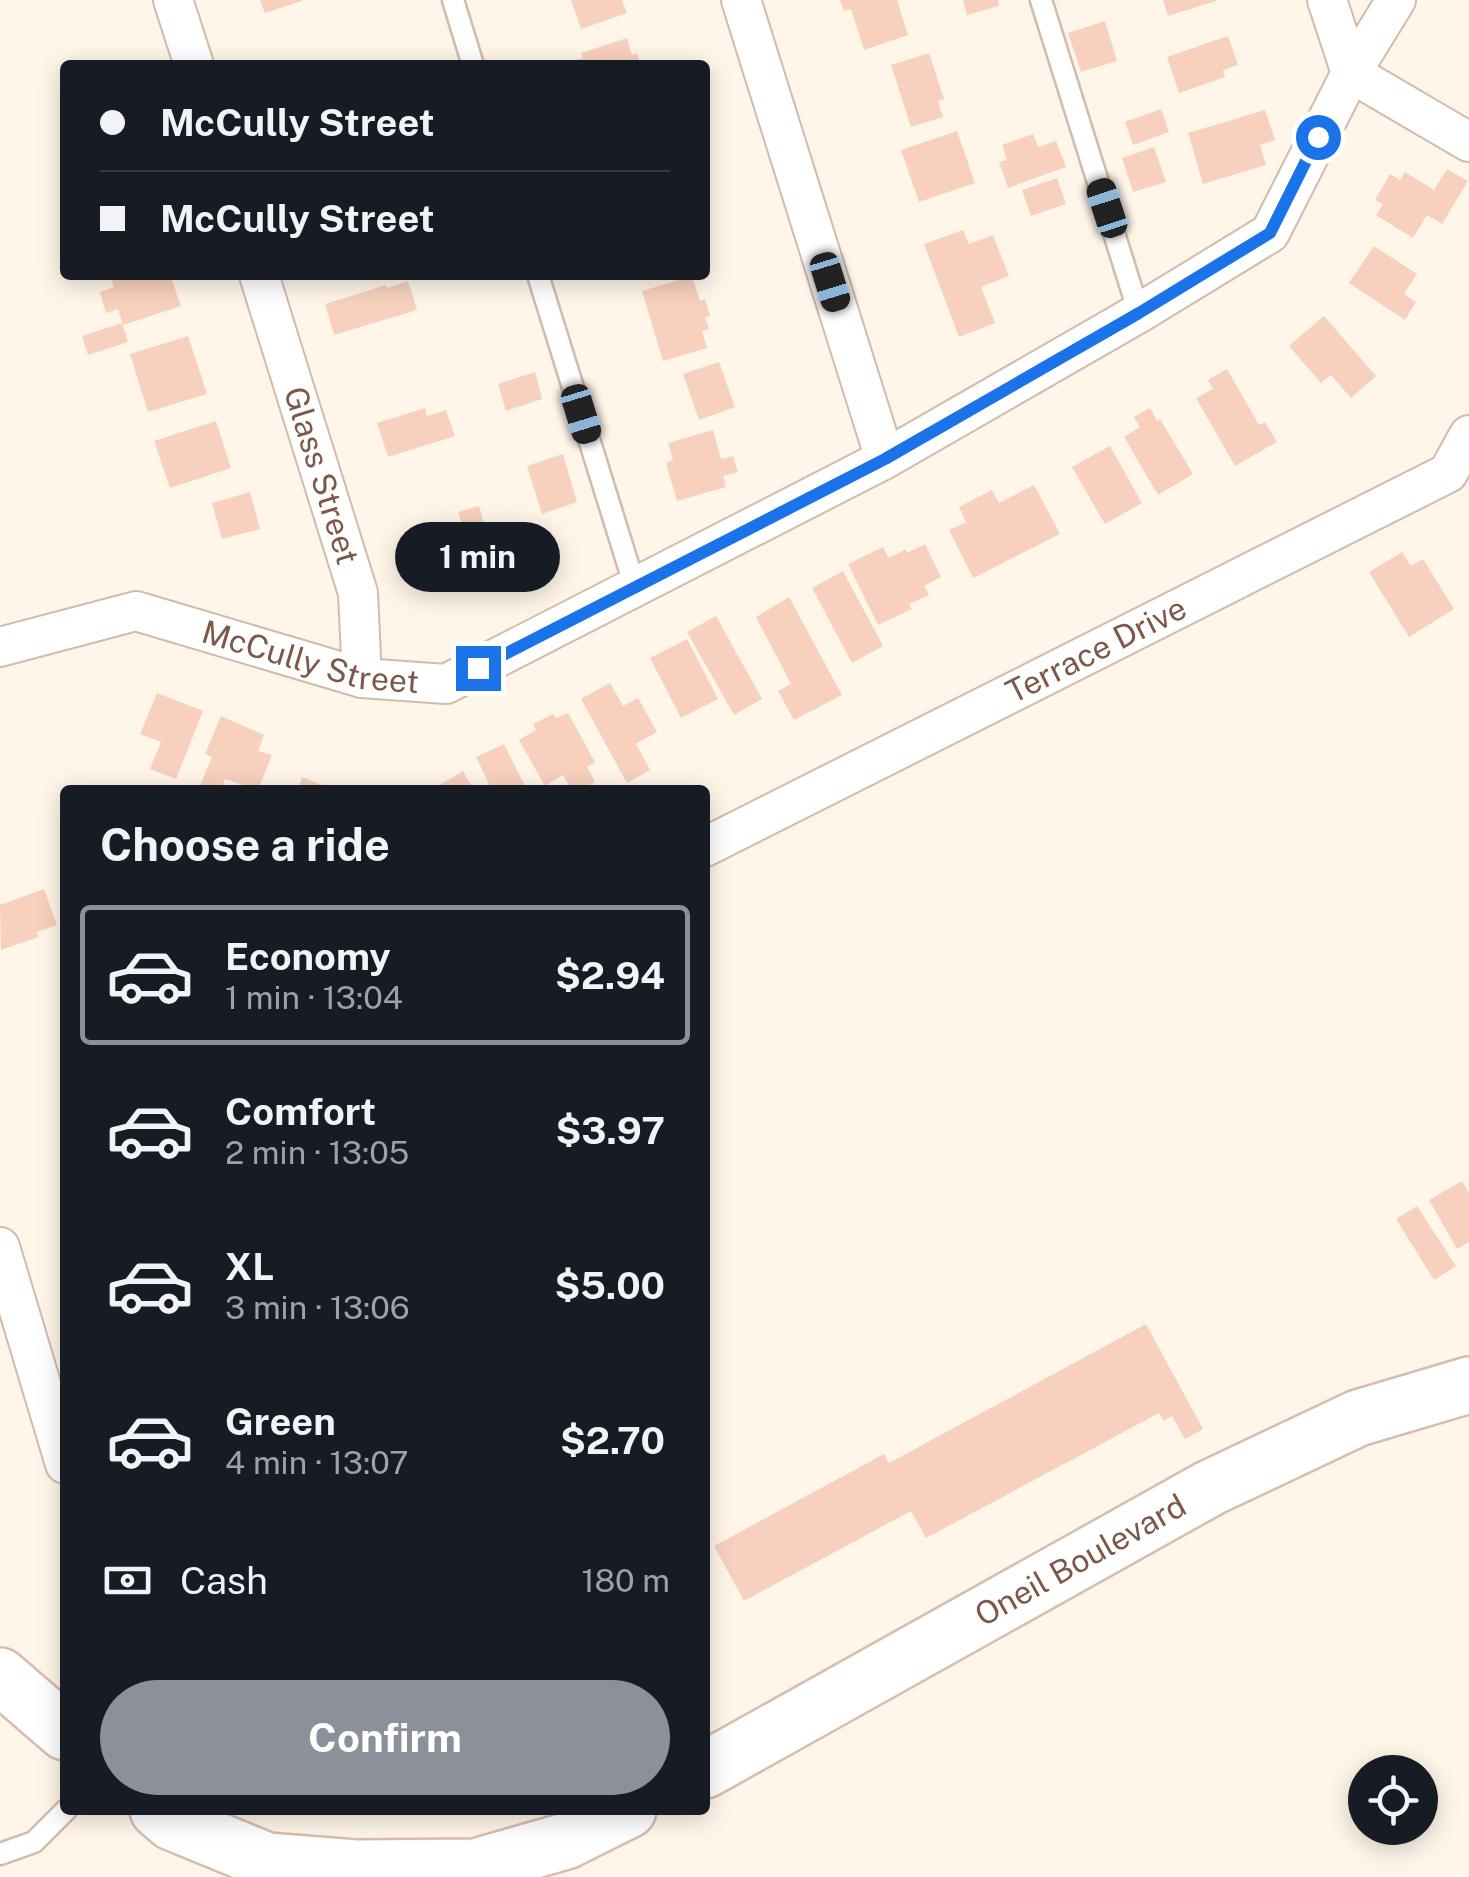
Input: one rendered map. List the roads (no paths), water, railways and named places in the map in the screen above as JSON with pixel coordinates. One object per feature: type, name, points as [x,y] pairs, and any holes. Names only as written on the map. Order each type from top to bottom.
[{"type":"street","points":[[173,0],[192,60]]},
{"type":"street","points":[[741,0],[885,459]]},
{"type":"street","points":[[1327,0],[1351,73],[1469,142]]},
{"type":"street","name":"McCully Street","points":[[0,647],[136,610],[362,678],[446,684],[885,459],[1270,233],[1351,73],[1396,0]]},
{"type":"street","name":"Glass Street","points":[[261,280],[358,593],[362,678]]},
{"type":"street","name":"Terrace Drive","points":[[710,844],[1448,473],[1469,435]]},
{"type":"street","points":[[0,1247],[60,1447]]},
{"type":"street","name":"Oneil Boulevard","points":[[710,1767],[1210,1488],[1358,1418],[1469,1385]]},
{"type":"street","points":[[6,1692],[60,1729]]},
{"type":"street","points":[[168,1815],[267,1861],[356,1872],[475,1867],[566,1841],[618,1815]]},
{"type":"lane","points":[[453,0],[471,60]]},
{"type":"lane","points":[[1041,0],[1139,313]]},
{"type":"lane","points":[[540,280],[635,587]]},
{"type":"lane","points":[[0,1854],[34,1842],[61,1815]]}]
